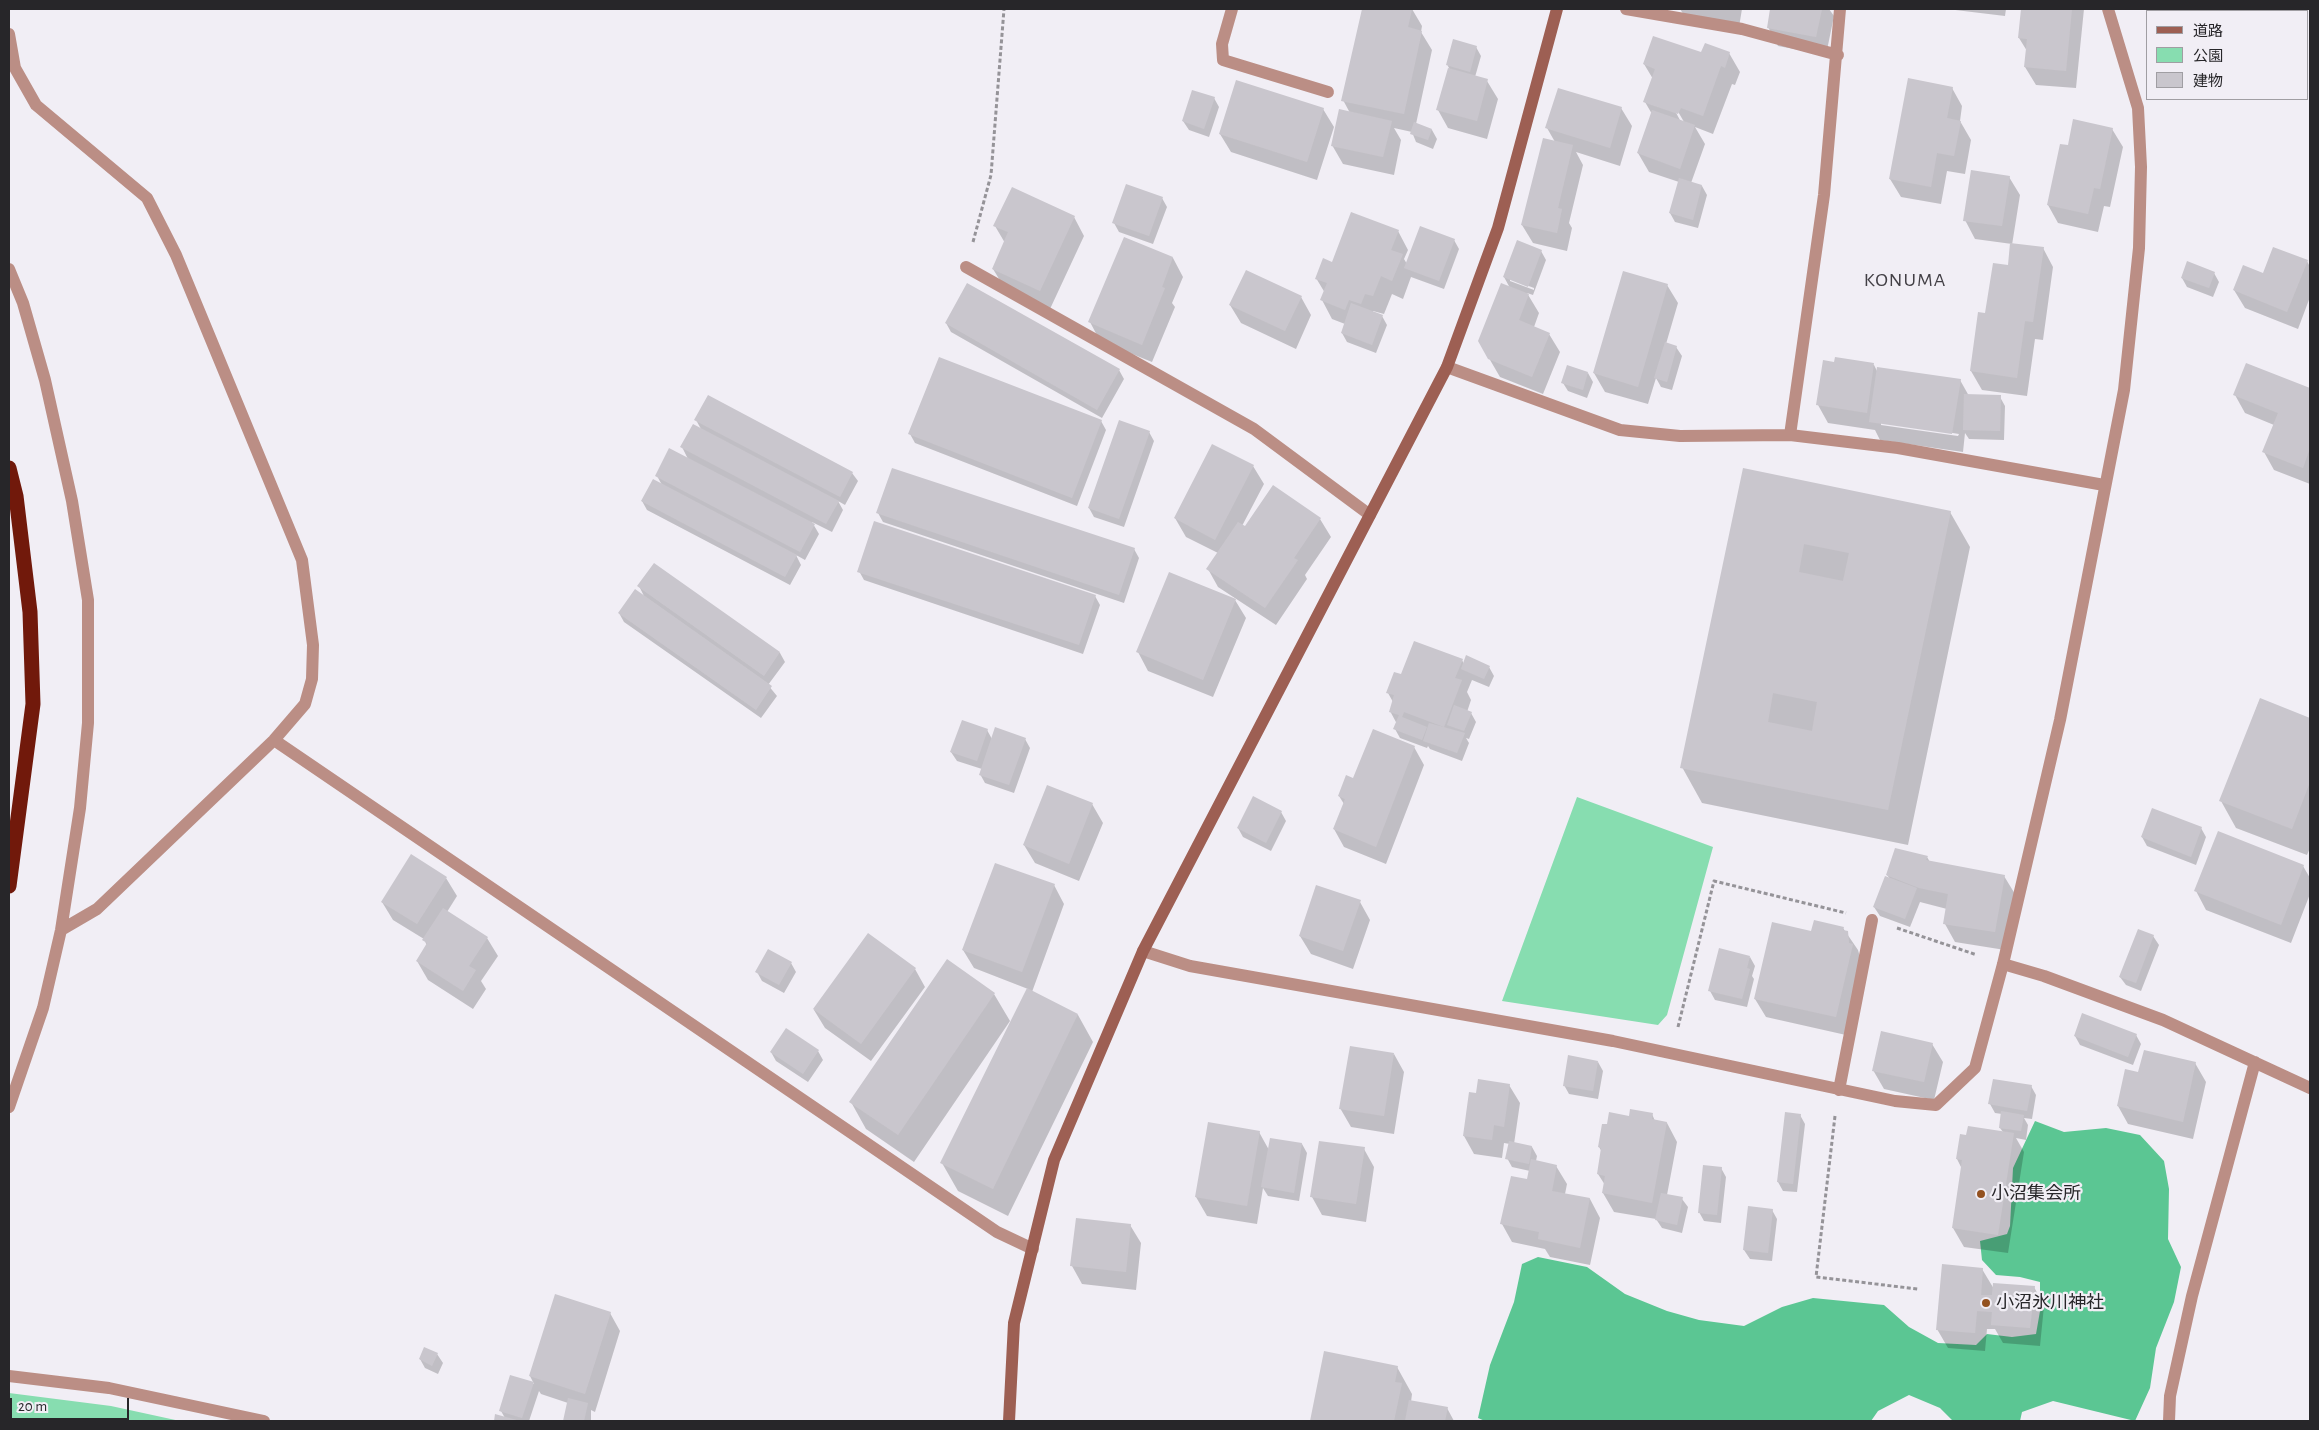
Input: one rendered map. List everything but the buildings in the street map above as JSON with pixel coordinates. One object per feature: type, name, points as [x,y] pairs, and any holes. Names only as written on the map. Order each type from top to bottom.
[{"type":"highway","points":[[9,468],[16,496],[30,612],[33,704],[9,886]]},
{"type":"street","points":[[1232,9],[1222,44],[1223,60],[1328,92]]},
{"type":"street","points":[[1009,1421],[1014,1323],[1054,1160],[1143,951],[1446,367],[1498,228],[1556,9]]},
{"type":"street","points":[[1626,9],[1742,29],[1838,55]]},
{"type":"street","points":[[1790,435],[1824,195],[1838,55],[1840,9]]},
{"type":"street","points":[[1143,951],[1190,966],[1614,1041],[1895,1101],[1936,1104],[1976,1068],[2003,964],[2060,720],[2104,485],[2124,390],[2139,248],[2141,167],[2138,108],[2108,9]]},
{"type":"street","points":[[9,34],[15,68],[36,105],[147,198],[176,255],[302,560],[313,645],[312,679],[305,704],[274,740],[97,909],[61,930]]},
{"type":"street","points":[[966,267],[1254,429],[1370,515]]},
{"type":"street","points":[[9,269],[23,303],[45,380],[72,501],[88,600],[88,723],[80,808],[61,930],[43,1008],[9,1107]]},
{"type":"street","points":[[1446,367],[1620,430],[1680,436],[1790,435],[1898,448],[2104,485]]},
{"type":"street","points":[[274,740],[996,1232],[1033,1249]]},
{"type":"street","points":[[1839,1090],[1872,920]]},
{"type":"street","points":[[2003,964],[2044,976],[2163,1020],[2310,1088]]},
{"type":"street","points":[[2169,1421],[2170,1396],[2192,1296],[2255,1062]]},
{"type":"street","points":[[9,1376],[109,1388],[264,1421]]},
{"type":"path","points":[[966,267],[991,175],[1004,9]]},
{"type":"path","points":[[1672,1053],[1714,881],[1872,920],[2003,964]]},
{"type":"path","points":[[1839,1090],[1816,1277],[1918,1289]]},
{"type":"green space","points":[[1577,797],[1713,847],[1667,1015],[1658,1025],[1502,1001]]},
{"type":"green space","points":[[2035,1121],[2064,1132],[2106,1128],[2140,1135],[2164,1161],[2169,1189],[2168,1239],[2181,1267],[2174,1302],[2156,1348],[2150,1388],[2135,1421],[2053,1401],[2022,1412],[2020,1421],[1953,1421],[1940,1408],[1909,1395],[1878,1411],[1871,1421],[1485,1421],[1478,1418],[1490,1365],[1514,1302],[1522,1264],[1538,1257],[1587,1267],[1625,1294],[1667,1311],[1699,1320],[1744,1326],[1782,1307],[1813,1298],[1884,1305],[1909,1327],[1938,1343],[1976,1345],[1987,1334],[2012,1337],[2036,1334],[2040,1311],[2040,1282],[2020,1277],[1996,1275],[1982,1260],[1980,1241],[2007,1234],[2010,1226],[2013,1168]]},
{"type":"green space","points":[[9,1393],[111,1406],[180,1421],[9,1421]]},
{"type":"place","name":"小沼集会所","points":[[1981,1194]]},
{"type":"place","name":"小沼氷川神社","points":[[1986,1303]]},
{"type":"district","name":"KONUMA","points":[[1905,280]]}]
